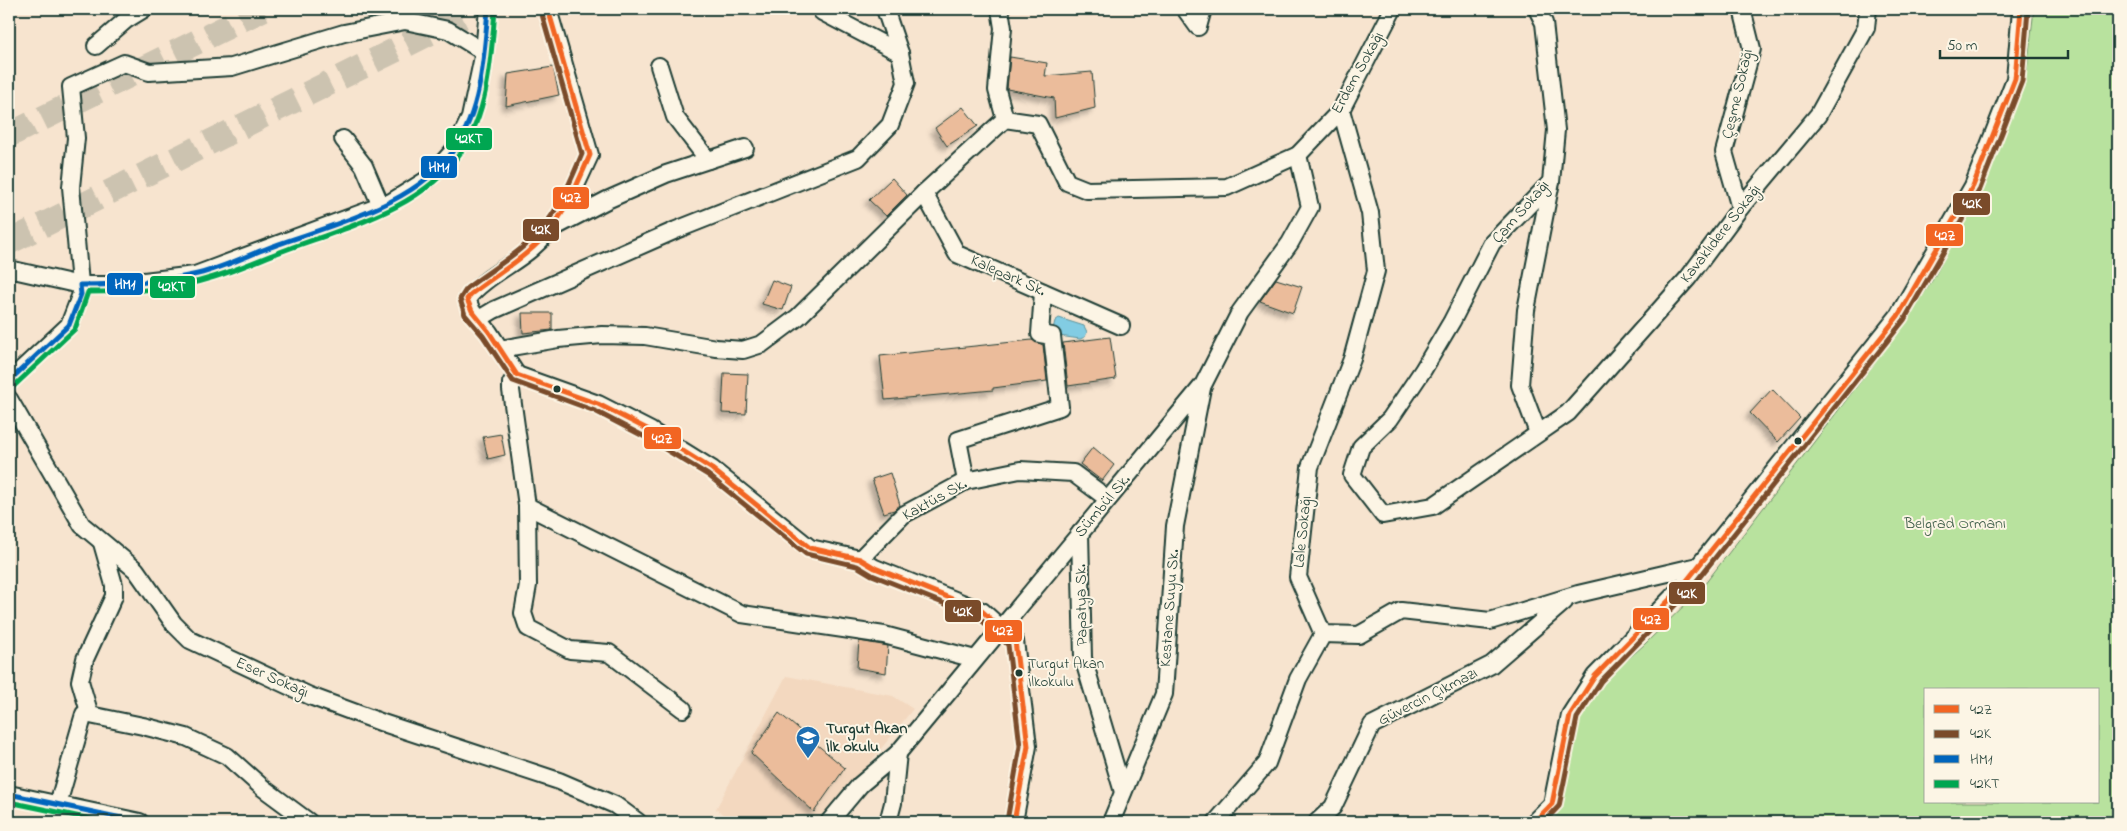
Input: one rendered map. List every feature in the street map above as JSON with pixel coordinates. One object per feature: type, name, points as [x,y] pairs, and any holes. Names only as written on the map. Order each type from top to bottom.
[{"type":"street","points":[[96,46],[126,20],[144,9]]},
{"type":"street","points":[[9,270],[80,285],[110,285],[195,275],[391,202],[428,178],[455,148],[470,118],[484,52],[488,9]]},
{"type":"street","points":[[548,9],[590,155],[570,201],[550,229],[531,249],[471,294],[467,299],[468,305],[517,375],[598,404],[651,431],[712,469],[810,548],[860,559],[875,568],[982,611],[1015,641],[1028,746],[1014,822]]},
{"type":"street","points":[[478,319],[494,310],[676,230],[858,158],[890,125],[906,83],[900,53],[886,9]]},
{"type":"street","points":[[1000,9],[1003,28],[997,90],[1005,118]]},
{"type":"street","points":[[1184,9],[1198,27],[1203,9]]},
{"type":"street","name":"Erdem Sokağı","points":[[1298,155],[1341,110],[1393,9]]},
{"type":"street","name":"Çam Sokağı","points":[[1537,9],[1544,23],[1556,130],[1551,182],[1492,243],[1452,321],[1423,370],[1390,419],[1361,447],[1352,475],[1383,515],[1433,506],[1538,433]]},
{"type":"street","name":"Çeşme Sokağı","points":[[1740,208],[1724,152],[1752,50],[1742,9]]},
{"type":"street","name":"Kavaklıdere Sokağı","points":[[1538,433],[1568,413],[1688,278],[1740,208],[1818,115],[1866,28],[1868,9]]},
{"type":"street","points":[[1534,822],[1552,804],[1570,715],[1595,676],[1681,588],[1903,308],[1973,186],[2015,79],[2021,9]]},
{"type":"street","points":[[822,12],[900,53]]},
{"type":"street","points":[[9,381],[69,325],[80,294],[70,187],[76,138],[71,87],[124,63],[149,72],[232,67],[344,33],[405,21],[448,30],[484,52]]},
{"type":"street","points":[[659,66],[675,117],[708,160]]},
{"type":"street","name":"Lale Sokağı","points":[[1323,634],[1298,577],[1310,467],[1352,359],[1376,271],[1370,212],[1341,110]]},
{"type":"street","points":[[1005,118],[1038,124],[1068,182],[1087,190],[1226,187],[1298,155]]},
{"type":"street","points":[[500,349],[558,339],[602,335],[645,336],[716,348],[742,350],[762,344],[798,317],[924,193],[1005,118]]},
{"type":"street","points":[[343,139],[364,166],[381,206]]},
{"type":"street","points":[[550,229],[624,192],[666,174],[745,148]]},
{"type":"street","name":"Sümbül Sk.","points":[[829,822],[860,785],[898,753],[1203,385],[1240,312],[1290,243],[1310,207],[1298,155]]},
{"type":"street","points":[[1538,433],[1520,386],[1526,310],[1551,182]]},
{"type":"street","name":"Kalepark Sk.","points":[[924,193],[958,254],[1121,326]]},
{"type":"street","points":[[966,481],[958,440],[1060,407],[1052,336],[1040,334],[1043,292]]},
{"type":"street","points":[[517,375],[511,383],[510,390],[527,506],[528,585],[524,613],[528,628],[570,650],[609,653],[683,709]]},
{"type":"street","name":"Kestane Suyu Sk.","points":[[1111,822],[1164,694],[1175,526],[1203,385]]},
{"type":"street","name":"Eser Sokağı","points":[[9,399],[82,525],[136,570],[174,624],[190,640],[310,696],[559,781],[616,805],[638,822]]},
{"type":"street","name":"Kaktüs Sk.","points":[[860,559],[903,515],[966,481],[1020,470],[1073,473],[1108,499]]},
{"type":"street","points":[[527,506],[742,614],[884,635],[975,660]]},
{"type":"street","name":"Papatya Sk.","points":[[1080,533],[1083,658],[1123,792]]},
{"type":"street","points":[[90,715],[80,680],[86,659],[114,596],[114,585],[102,542]]},
{"type":"street","points":[[1216,822],[1267,763],[1298,679],[1323,634],[1359,636],[1401,611],[1490,621],[1570,597],[1698,566]]},
{"type":"street","name":"Güvercin Çıkmazı","points":[[1317,822],[1333,807],[1372,725],[1491,665],[1570,597]]},
{"type":"street","points":[[58,804],[84,714],[186,737],[227,756],[263,788],[309,822]]},
{"type":"street","points":[[888,822],[893,803],[898,753]]},
{"type":"street","points":[[9,794],[140,822]]},
{"type":"shaded area","name":"Turgut Akan İlk okulu","points":[[786,676],[893,696],[913,709],[822,822],[733,822],[716,809]]},
{"type":"green space","name":"Belgrad Ormanı","points":[[2034,9],[2118,9],[2118,822],[1542,822],[1578,714],[1606,679],[1701,589],[1904,325],[1932,281],[1983,187],[2015,107],[2027,71]]},
{"type":"water","points":[[1059,318],[1084,326],[1087,332],[1085,337],[1080,339],[1059,336],[1053,329],[1055,321]]},
{"type":"building","points":[[1010,57],[1047,63],[1045,76],[1092,72],[1095,108],[1055,118],[1054,98],[1007,89]]},
{"type":"building","points":[[553,67],[559,95],[506,106],[508,74]]},
{"type":"building","points":[[963,107],[978,126],[947,146],[935,128]]},
{"type":"building","points":[[892,178],[907,195],[886,216],[869,200]]},
{"type":"building","points":[[1276,279],[1302,287],[1293,313],[1260,301]]},
{"type":"building","points":[[772,280],[791,287],[783,310],[762,304]]},
{"type":"building","points":[[522,313],[552,313],[552,330],[523,333]]},
{"type":"building","points":[[1110,337],[1116,379],[1068,386],[1063,343]]},
{"type":"building","points":[[1032,340],[1043,345],[1047,381],[993,388],[993,390],[885,400],[880,356]]},
{"type":"building","points":[[724,373],[748,374],[746,414],[722,413]]},
{"type":"building","points":[[1772,389],[1800,418],[1778,442],[1750,413]]},
{"type":"building","points":[[501,434],[505,455],[488,459],[483,437]]},
{"type":"building","points":[[1093,447],[1114,465],[1102,481],[1080,464]]},
{"type":"building","points":[[890,473],[900,505],[894,510],[884,513],[872,479]]},
{"type":"building","points":[[859,641],[888,646],[886,673],[857,668]]},
{"type":"building","points":[[779,713],[845,768],[814,812],[751,753]]},
{"type":"tunnel","points":[[9,135],[263,9]]},
{"type":"tunnel","points":[[9,242],[478,9]]},
{"type":"transit line","name":"HM1","points":[[9,381],[69,325],[81,294],[80,285],[151,282],[203,273],[344,222],[395,199],[418,185],[439,168],[455,148],[471,116],[483,63],[488,9]]},
{"type":"transit line","name":"42Z","points":[[548,9],[590,155],[569,202],[552,227],[524,255],[471,294],[467,299],[472,311],[489,332],[517,375],[598,404],[651,431],[712,469],[810,548],[860,559],[875,568],[982,611],[1015,641],[1028,746],[1014,822]]},
{"type":"transit line","name":"42Z","points":[[1534,822],[1552,804],[1570,715],[1595,676],[1681,588],[1898,316],[1973,186],[2015,79],[2021,9]]},
{"type":"transit line","name":"42KT","points":[[14,386],[75,329],[88,292],[152,289],[183,285],[214,277],[383,213],[405,202],[426,188],[445,171],[461,152],[478,119],[490,65],[495,10]]},
{"type":"transit line","name":"42K","points":[[1544,822],[1559,806],[1577,718],[1601,681],[1687,593],[1904,320],[1980,189],[2022,81],[2028,10]]},
{"type":"transit line","name":"42K","points":[[541,11],[582,154],[562,198],[539,232],[509,258],[467,288],[460,299],[465,315],[483,336],[513,381],[595,411],[647,438],[708,475],[806,554],[857,566],[872,575],[978,617],[1008,645],[1020,746],[1007,821]]},
{"type":"transit line","name":"HM1","points":[[9,794],[140,822]]},
{"type":"transit line","name":"42KT","points":[[9,802],[105,822]]},
{"type":"place","name":"Turgut Akan İlkokulu","points":[[1019,673]]},
{"type":"place","name":"Turgut Akan İlk okulu","points":[[808,759]]}]
